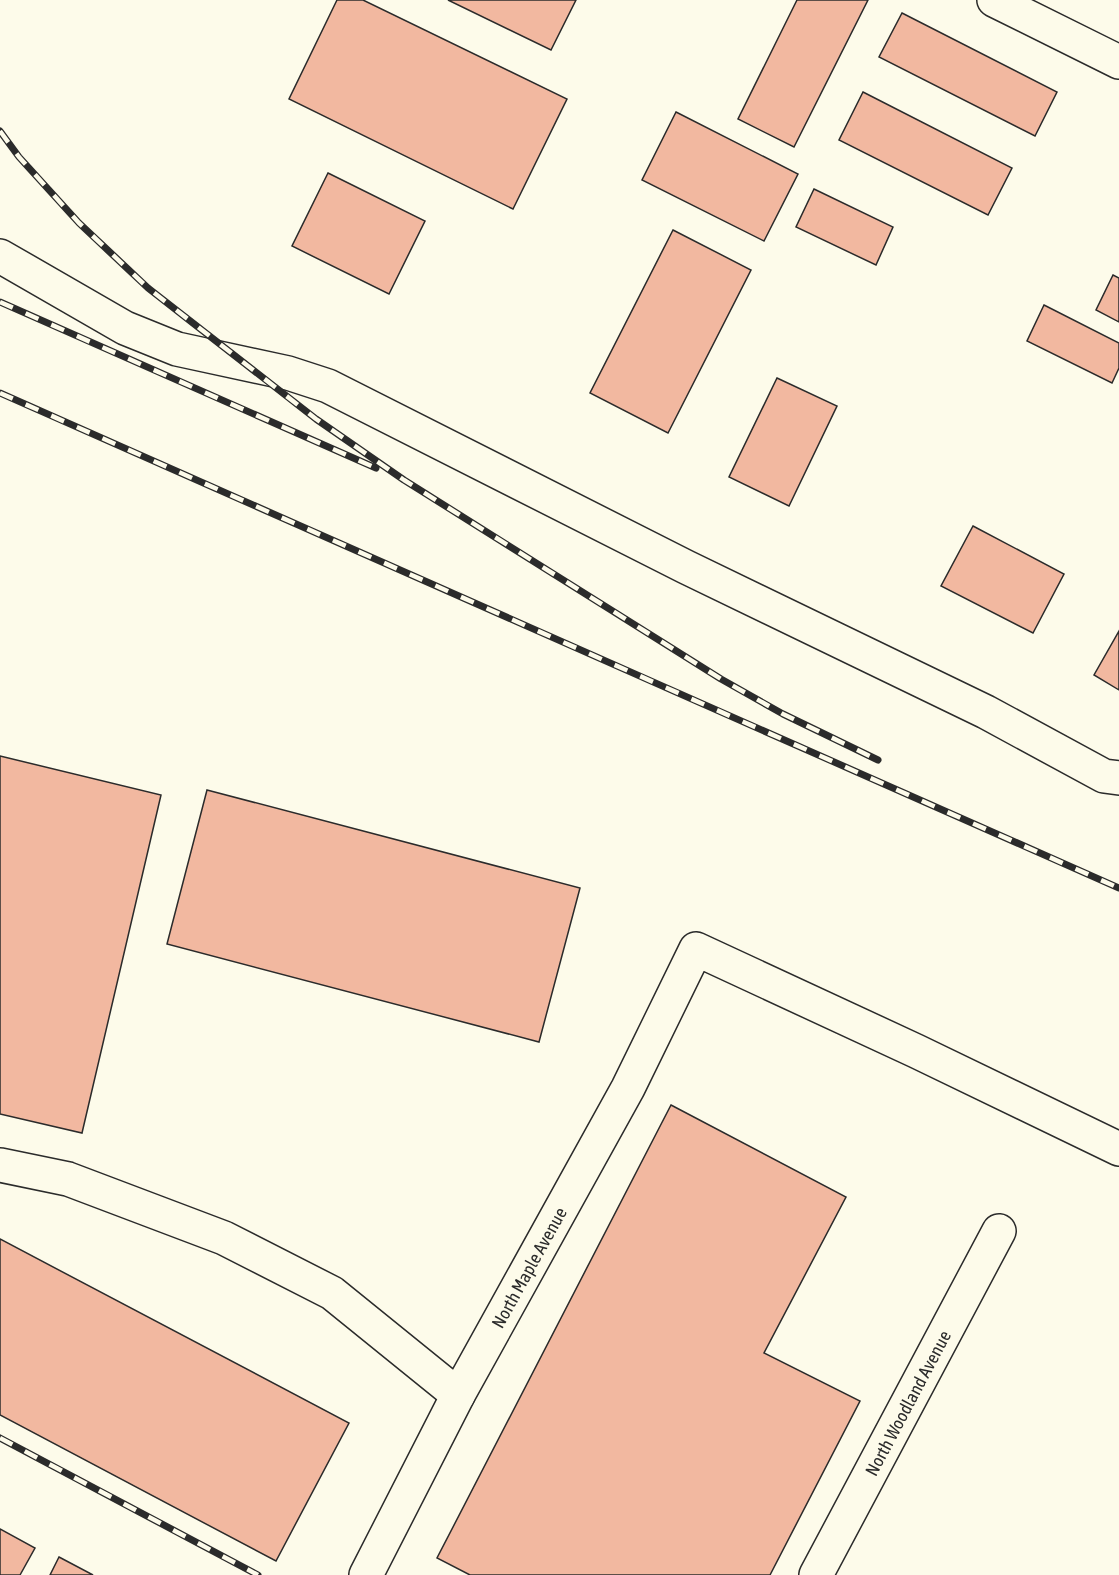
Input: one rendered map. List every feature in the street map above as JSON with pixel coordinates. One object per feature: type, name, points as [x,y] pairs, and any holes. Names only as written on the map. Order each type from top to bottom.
[{"type":"street","points":[[994,0],[1119,62]]},
{"type":"street","points":[[0,256],[125,328],[177,349],[288,373],[328,386],[686,567],[986,712],[1104,776],[1119,778]]},
{"type":"street","name":"North Maple Avenue","points":[[366,1575],[458,1395],[628,1088],[696,949],[916,1051],[1119,1149]]},
{"type":"street","points":[[0,1165],[68,1179],[224,1238],[332,1293],[458,1395]]},
{"type":"street","name":"North Woodland Avenue","points":[[816,1575],[999,1231]]},
{"type":"building","points":[[337,0],[363,0],[567,99],[513,209],[289,99]]},
{"type":"building","points":[[448,0],[576,0],[551,50]]},
{"type":"building","points":[[797,0],[868,0],[794,147],[738,119]]},
{"type":"building","points":[[902,13],[1057,92],[1035,136],[879,57]]},
{"type":"building","points":[[863,92],[1012,168],[988,215],[839,140]]},
{"type":"building","points":[[676,112],[798,174],[764,241],[642,180]]},
{"type":"building","points":[[328,173],[425,221],[389,294],[292,246]]},
{"type":"building","points":[[814,189],[893,227],[876,265],[796,227]]},
{"type":"building","points":[[673,230],[751,270],[668,433],[590,393]]},
{"type":"building","points":[[1113,275],[1119,278],[1119,322],[1096,310]]},
{"type":"building","points":[[1044,305],[1119,343],[1119,368],[1112,383],[1027,341]]},
{"type":"building","points":[[777,378],[837,406],[789,506],[729,477]]},
{"type":"building","points":[[973,526],[1064,574],[1033,633],[941,586]]},
{"type":"building","points":[[1119,631],[1119,690],[1094,675]]},
{"type":"building","points":[[0,756],[161,795],[82,1133],[0,1114]]},
{"type":"building","points":[[207,790],[580,888],[539,1042],[167,944]]},
{"type":"building","points":[[671,1105],[846,1197],[764,1353],[860,1401],[770,1575],[470,1575],[437,1558]]},
{"type":"building","points":[[0,1239],[349,1423],[276,1561],[0,1415]]},
{"type":"building","points":[[0,1529],[35,1548],[20,1575],[0,1575]]},
{"type":"building","points":[[59,1557],[93,1575],[50,1575]]},
{"type":"railway","points":[[0,131],[19,157],[79,223],[148,288],[316,419],[404,480],[721,679],[783,714],[878,760]]},
{"type":"railway","points":[[0,302],[376,468]]},
{"type":"railway","points":[[0,393],[1119,888]]},
{"type":"railway","points":[[0,1438],[258,1575]]}]
